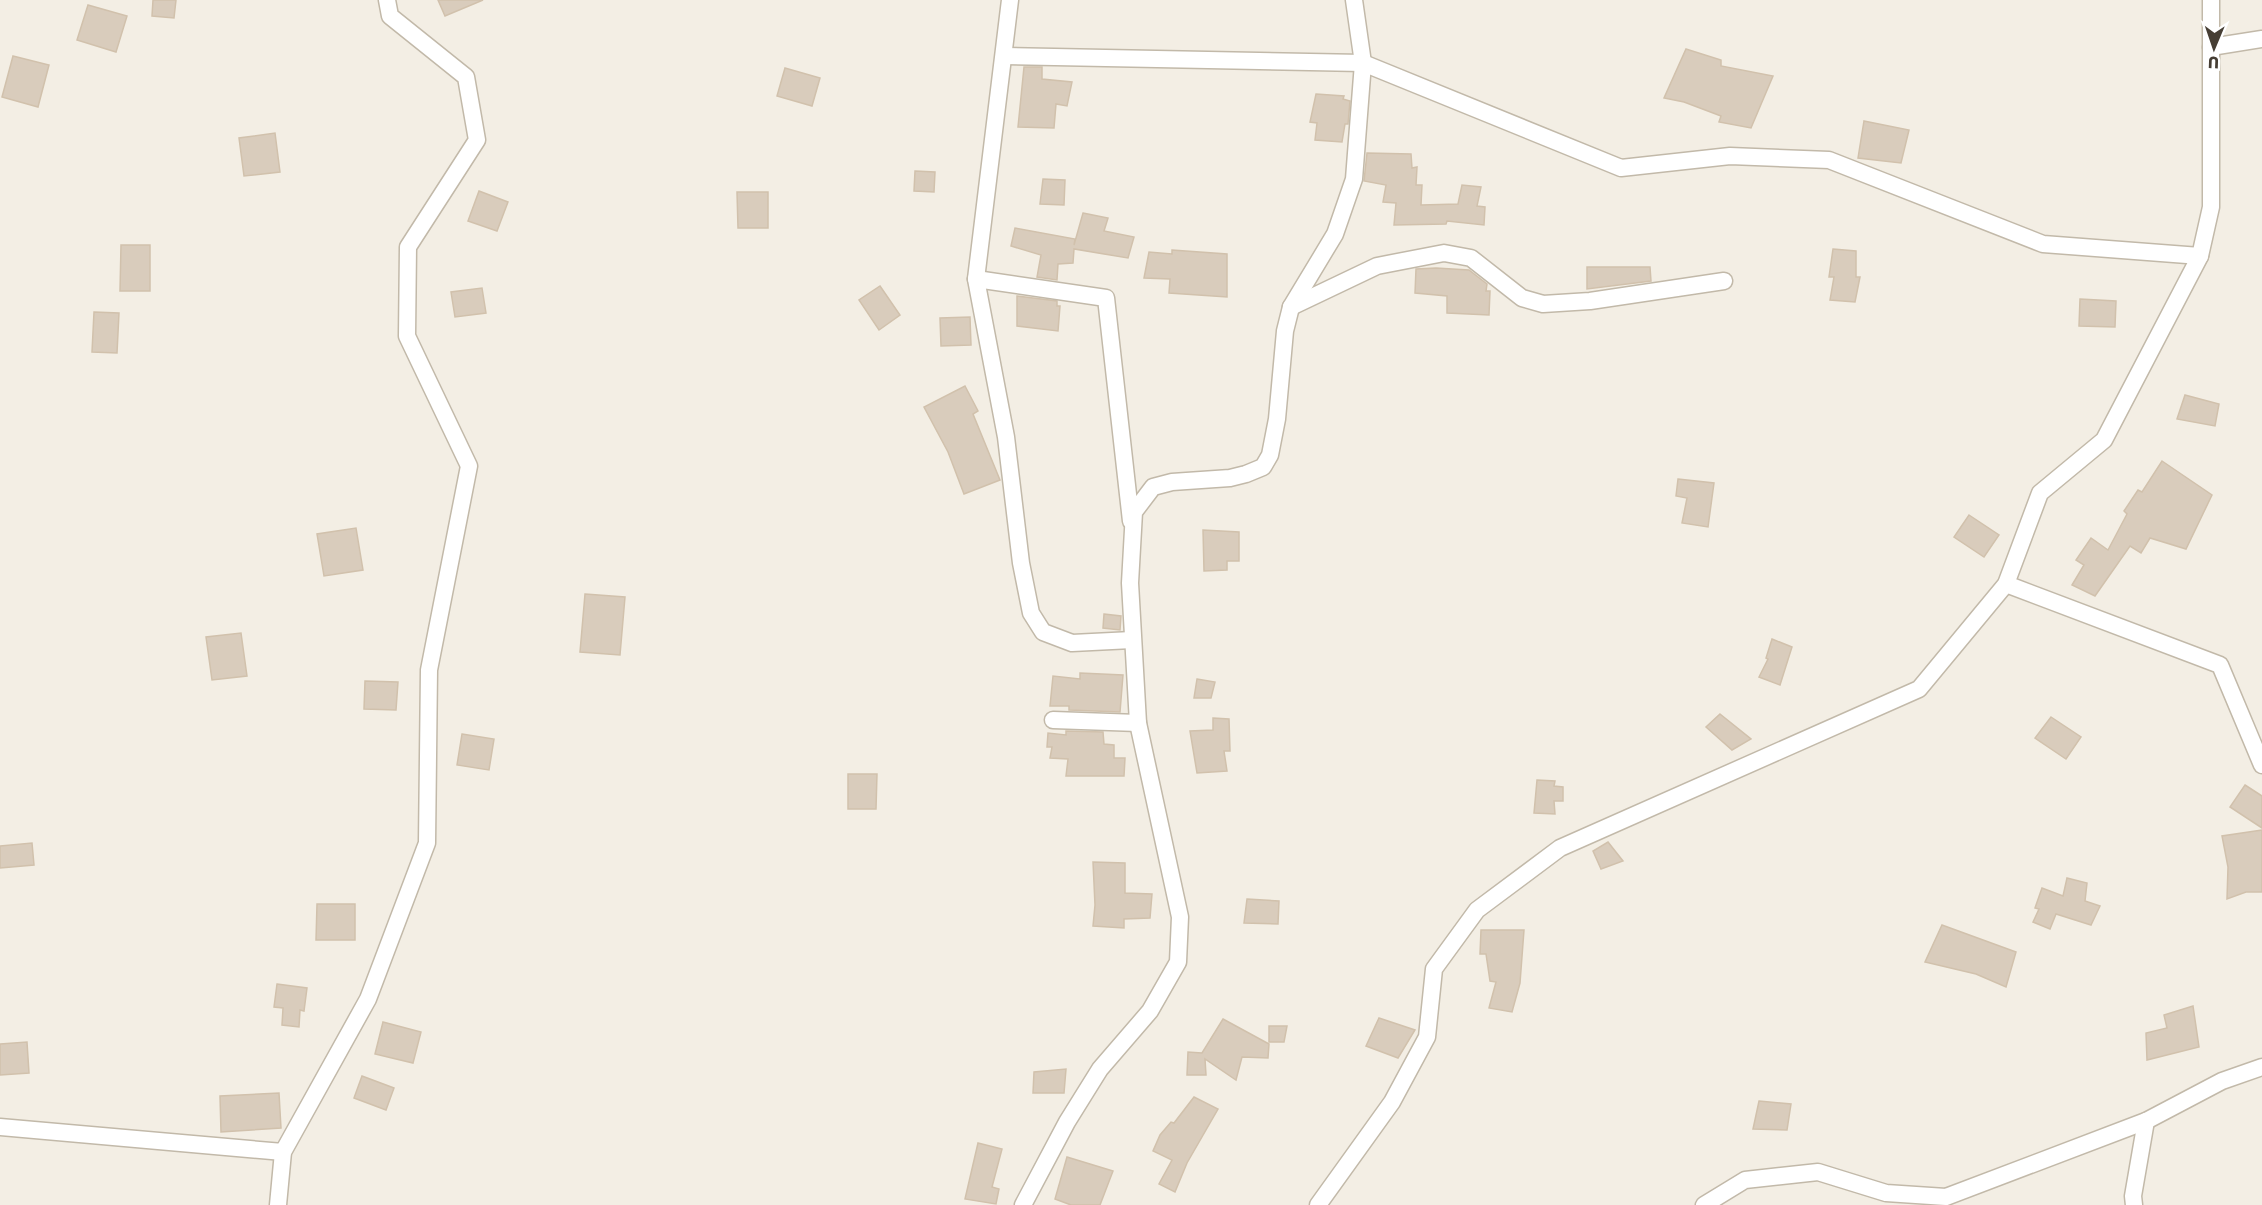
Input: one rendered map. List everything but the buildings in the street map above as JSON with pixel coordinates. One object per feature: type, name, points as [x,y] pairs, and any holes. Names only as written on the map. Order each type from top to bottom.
[{"type":"street","points":[[278,1205],[282,1152],[368,999],[427,843],[429,670],[469,466],[407,336],[408,247],[477,140],[466,77],[390,16],[387,0]]},
{"type":"street","points":[[1010,0],[976,279],[1006,437],[1021,563],[1031,613],[1043,632],[1072,643],[1132,640]]},
{"type":"street","points":[[1131,528],[1134,512],[1153,487],[1172,482],[1230,478],[1263,467],[1270,455],[1277,419],[1285,331],[1291,307],[1335,234],[1354,179],[1363,63],[1354,0]]},
{"type":"street","points":[[1318,1205],[1392,1102],[1427,1037],[1434,969],[1477,910],[1560,849],[1918,689],[2006,584],[2040,493],[2104,440],[2200,256],[2211,207],[2211,0]]},
{"type":"street","points":[[2211,47],[2262,39]]},
{"type":"street","points":[[1004,56],[1363,63],[1621,168],[1730,156],[1829,160],[2043,244],[2200,256]]},
{"type":"street","points":[[1291,307],[1377,266],[1444,253],[1471,258],[1522,298],[1543,304],[1590,301],[1724,281]]},
{"type":"street","points":[[976,279],[1106,297],[1131,528],[1132,640],[1138,723],[1180,917],[1178,962],[1150,1011],[1100,1070],[1067,1122],[1023,1205]]},
{"type":"street","points":[[2006,584],[2220,666],[2262,765]]},
{"type":"street","points":[[1053,720],[1138,723]]},
{"type":"street","points":[[1704,1205],[1745,1180],[1818,1172],[1886,1193],[1946,1197],[2146,1121],[2222,1082],[2262,1067]]},
{"type":"street","points":[[2134,1205],[2133,1196],[2146,1121]]},
{"type":"street","points":[[0,1127],[282,1152]]}]
